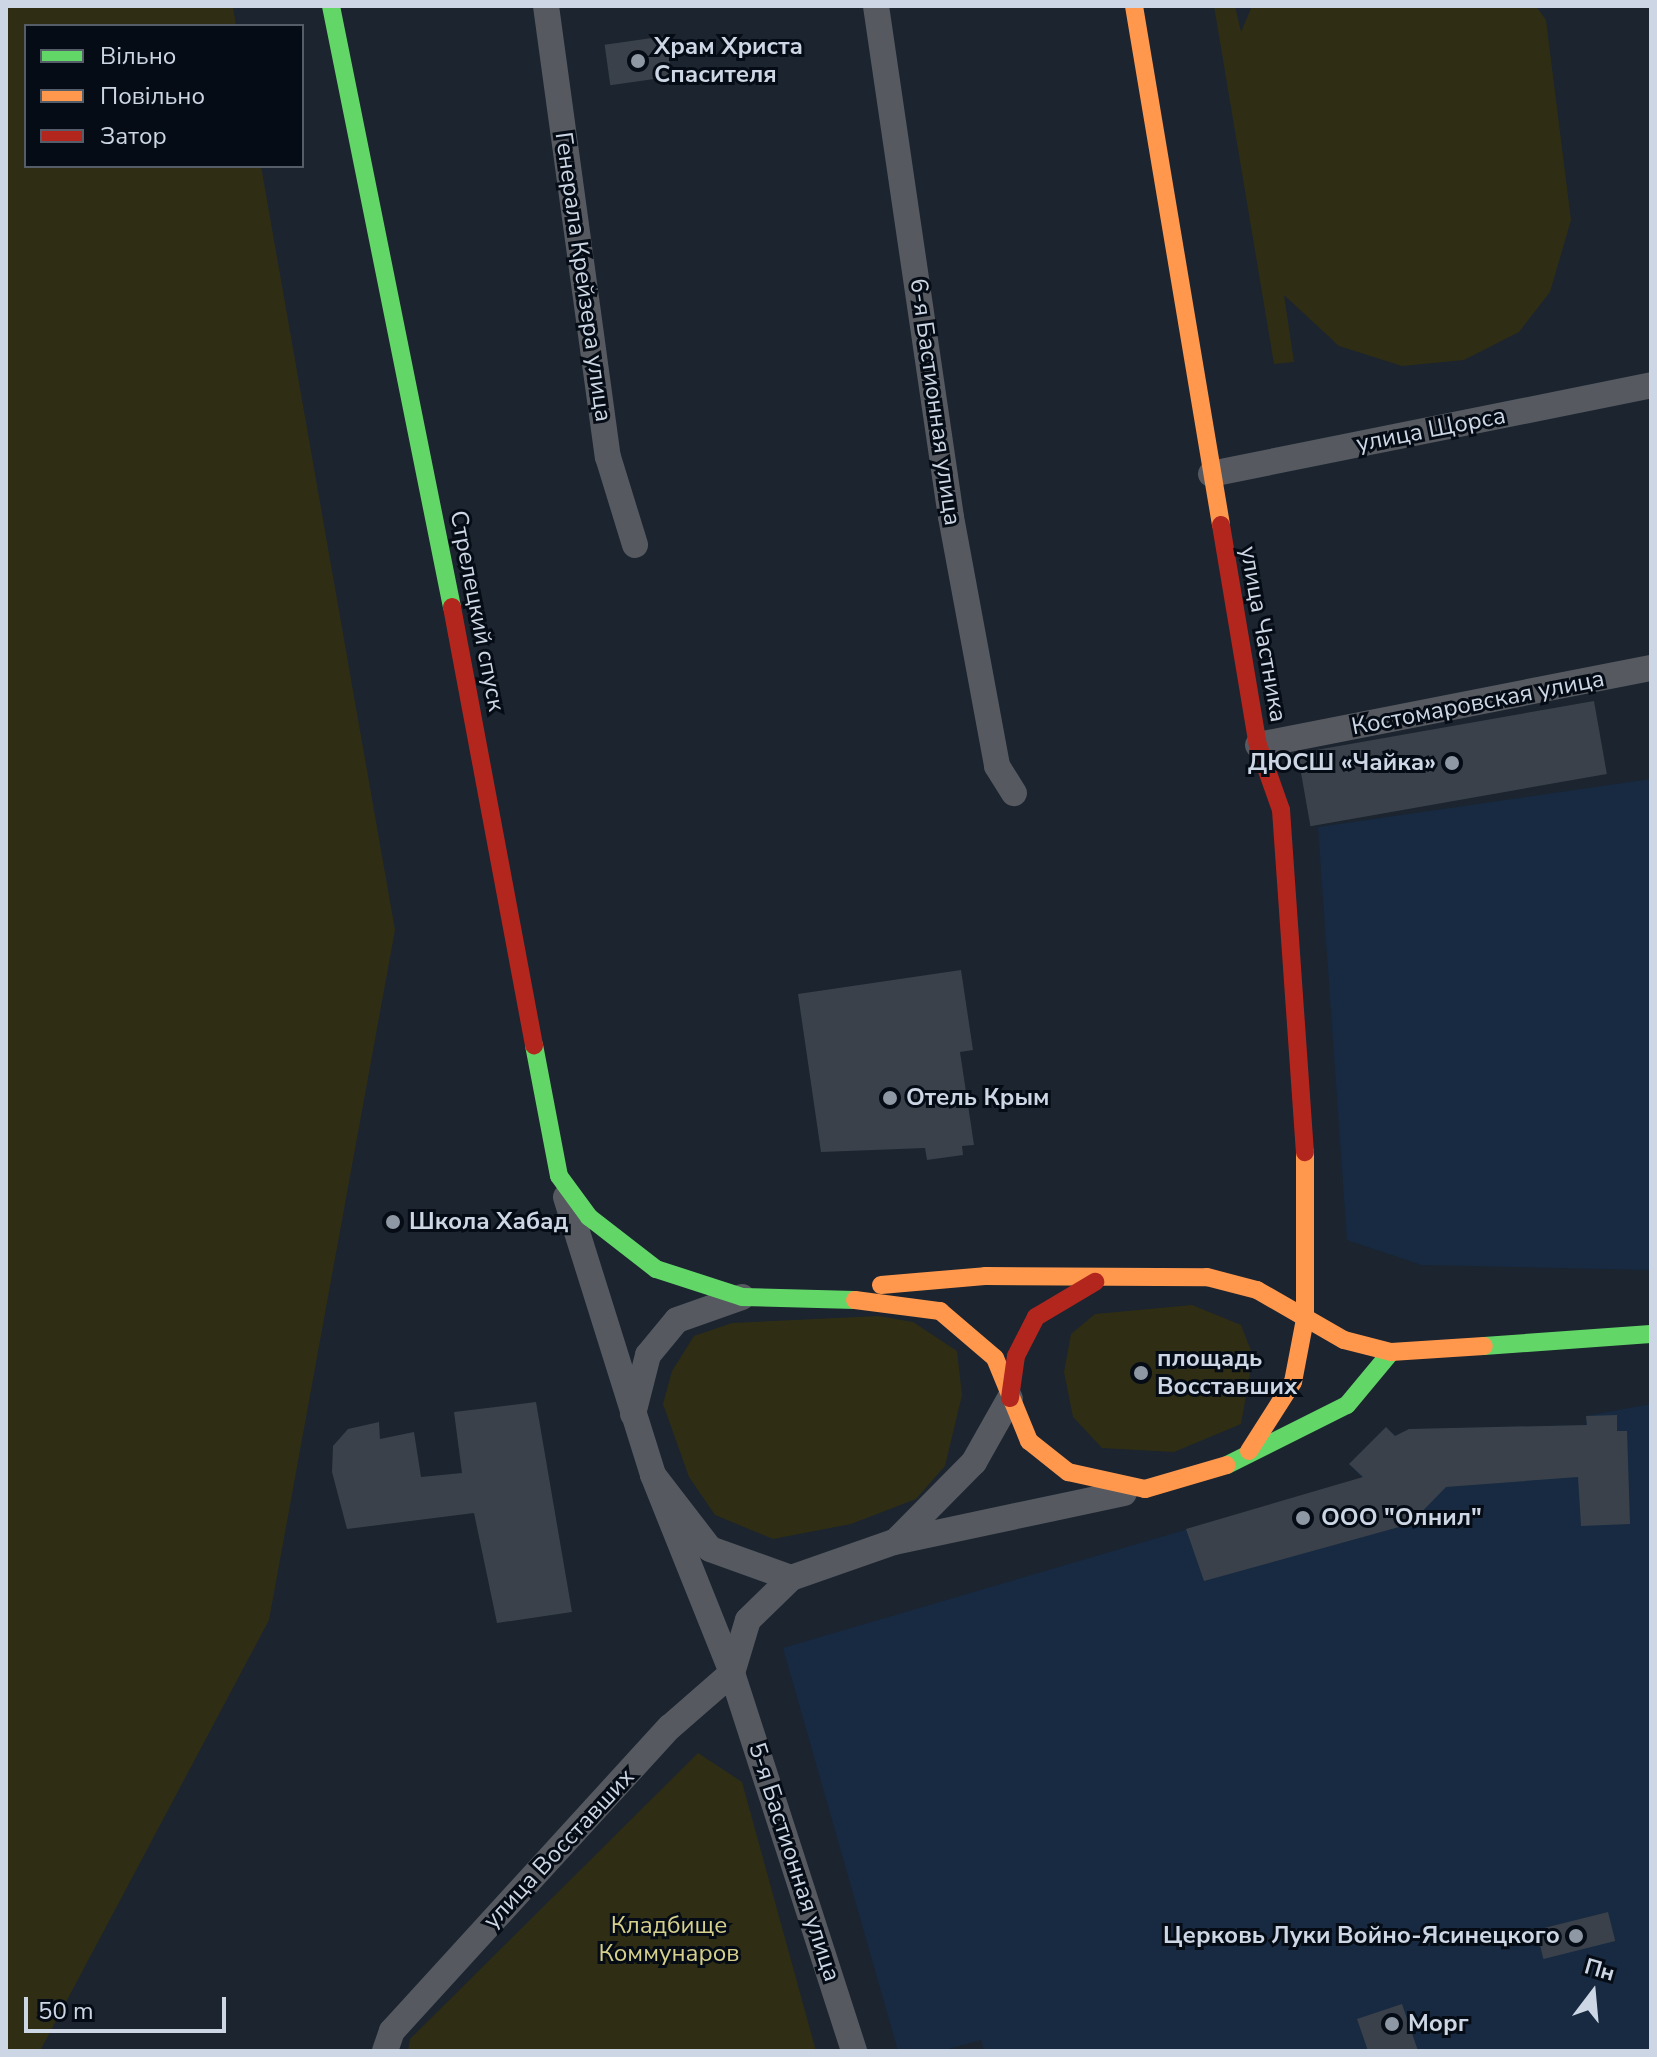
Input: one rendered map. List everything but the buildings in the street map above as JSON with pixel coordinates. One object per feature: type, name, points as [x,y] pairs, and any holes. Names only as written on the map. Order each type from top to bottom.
[{"type":"main road","name":"Стрелецкий спуск","points":[[331,6],[394,299],[559,1176],[589,1217],[656,1269],[742,1297]]},
{"type":"main road","name":"улица Частника","points":[[1134,6],[1258,745],[1281,810],[1297,1008],[1308,1204],[1305,1319]]},
{"type":"main road","points":[[742,1297],[985,1276],[1237,1282],[1305,1319],[1391,1352],[1651,1334]]},
{"type":"main road","points":[[1010,1398],[1016,1356],[1036,1317],[1071,1290],[1113,1277]]},
{"type":"main road","points":[[742,1297],[894,1301],[940,1311],[995,1358],[1029,1441],[1068,1472],[1145,1489],[1239,1462],[1347,1405],[1391,1352]]},
{"type":"main road","points":[[1239,1462],[1281,1410],[1305,1319]]},
{"type":"street","name":"Генерала Крейзера улица","points":[[546,6],[608,457],[635,545]]},
{"type":"street","name":"6-я Бастионная улица","points":[[876,6],[951,517],[997,766],[1014,793]]},
{"type":"street","name":"улица Щорса","points":[[1211,474],[1651,385]]},
{"type":"street","name":"Костомаровская улица","points":[[1258,745],[1651,668]]},
{"type":"street","name":"5-я Бастионная улица","points":[[559,1176],[633,1417],[732,1673],[854,2051]]},
{"type":"street","points":[[633,1417],[643,1369],[660,1339],[677,1320],[742,1297]]},
{"type":"street","points":[[894,1542],[958,1482],[1010,1398]]},
{"type":"street","points":[[653,1475],[710,1549],[791,1578]]},
{"type":"street","points":[[732,1673],[748,1620],[791,1578],[894,1542],[1145,1489]]},
{"type":"street","name":"улица Восставших","points":[[388,2041],[670,1727],[732,1673]]},
{"type":"shaded area","points":[[1651,779],[1651,1270],[1422,1265],[1347,1240],[1318,827]]},
{"type":"shaded area","points":[[1651,1404],[1651,2051],[984,2051],[981,2040],[941,2051],[898,2051],[783,1648],[1362,1478],[1349,1464],[1386,1427],[1396,1436],[1409,1429],[1586,1425],[1586,1416]]},
{"type":"green space","points":[[6,6],[233,6],[236,24],[24,24],[24,168],[261,168],[395,930],[269,1620],[40,2051],[6,2051]]},
{"type":"green space","points":[[1214,6],[1235,6],[1241,32],[1252,6],[1536,6],[1546,20],[1571,220],[1550,292],[1519,332],[1464,360],[1402,366],[1339,346],[1284,295],[1294,362],[1274,364]]},
{"type":"green space","points":[[1192,1305],[1241,1325],[1253,1356],[1241,1424],[1174,1452],[1102,1448],[1073,1417],[1064,1372],[1071,1334],[1095,1314]]},
{"type":"green space","points":[[879,1316],[913,1322],[957,1351],[962,1395],[945,1466],[916,1499],[851,1524],[773,1539],[715,1515],[689,1477],[663,1404],[672,1371],[694,1336],[732,1323]]},
{"type":"green space","name":"Кладбище Коммунаров","points":[[698,1753],[742,1782],[816,2051],[408,2051],[410,2039]]},
{"type":"traffic: fast","points":[[331,6],[452,607]]},
{"type":"traffic: fast","points":[[534,1045],[559,1176],[589,1217],[656,1269],[742,1297],[855,1300]]},
{"type":"traffic: fast","points":[[1484,1346],[1651,1334]]},
{"type":"traffic: fast","points":[[1227,1465],[1347,1405],[1391,1352]]},
{"type":"traffic: slow","points":[[1134,6],[1221,525]]},
{"type":"traffic: slow","points":[[1249,1451],[1293,1382],[1305,1319],[1305,1152]]},
{"type":"traffic: slow","points":[[881,1285],[985,1276],[1207,1277],[1257,1290],[1344,1340],[1391,1352],[1484,1346]]},
{"type":"traffic: slow","points":[[855,1300],[940,1311],[995,1358],[1029,1441],[1068,1472],[1145,1489],[1227,1465]]},
{"type":"traffic: jam","points":[[1221,525],[1258,745],[1281,810],[1305,1152]]},
{"type":"traffic: jam","points":[[452,607],[534,1045]]},
{"type":"traffic: jam","points":[[1010,1398],[1016,1356],[1036,1317],[1095,1282]]},
{"type":"place","name":"Храм Христа Спасителя","points":[[638,61]]},
{"type":"place","name":"ДЮСШ «Чайка»","points":[[1452,763]]},
{"type":"place","name":"Отель Крым","points":[[890,1098]]},
{"type":"place","name":"Школа Хабад","points":[[393,1222]]},
{"type":"place","name":"площадь Восставших","points":[[1141,1373]]},
{"type":"place","name":"ООО \"Олнил\"","points":[[1303,1518]]},
{"type":"place","name":"Церковь Луки Войно-Ясинецкого","points":[[1576,1936]]},
{"type":"place","name":"Морг","points":[[1392,2024]]}]
